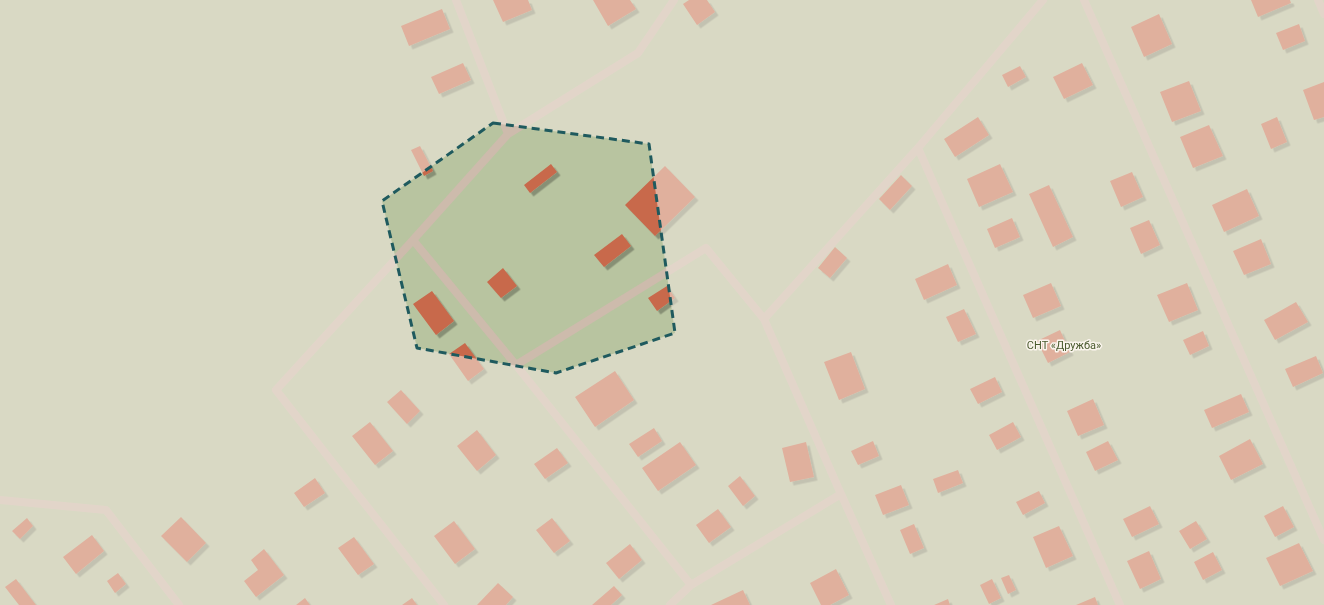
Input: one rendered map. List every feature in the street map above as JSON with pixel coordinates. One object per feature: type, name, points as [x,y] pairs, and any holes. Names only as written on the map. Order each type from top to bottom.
[{"type":"lane","points":[[456,0],[508,134]]},
{"type":"lane","points":[[444,605],[276,390],[508,134],[638,53],[674,0]]},
{"type":"lane","points":[[764,319],[918,148],[1043,0]]},
{"type":"lane","points":[[1084,0],[1324,540]]},
{"type":"lane","points":[[1318,0],[1324,14]]},
{"type":"lane","points":[[918,148],[1120,605]]},
{"type":"lane","points":[[413,240],[516,365],[691,585]]},
{"type":"lane","points":[[516,365],[706,248],[764,319],[891,605]]},
{"type":"lane","points":[[670,605],[691,585],[841,494]]},
{"type":"lane","points":[[0,500],[106,510],[179,605]]},
{"type":"highlighted area","points":[[493,123],[649,144],[675,333],[556,373],[417,348],[382,201]]},
{"type":"green space","name":"СНТ «Дружба»","points":[[0,0],[1324,0],[1324,605],[0,605]]},
{"type":"building","points":[[493,0],[528,0],[532,10],[503,22]]},
{"type":"building","points":[[593,0],[630,0],[636,9],[608,26]]},
{"type":"building","points":[[689,0],[707,0],[715,12],[697,25],[683,4]]},
{"type":"building","points":[[1251,0],[1290,0],[1291,3],[1258,17]]},
{"type":"building","points":[[442,9],[450,29],[409,46],[401,26]]},
{"type":"building","points":[[1159,14],[1172,44],[1144,57],[1131,27]]},
{"type":"building","points":[[1299,24],[1305,41],[1283,50],[1276,33]]},
{"type":"building","points":[[463,63],[471,80],[439,94],[431,77]]},
{"type":"building","points":[[1082,63],[1093,85],[1064,99],[1053,77]]},
{"type":"building","points":[[1020,66],[1026,77],[1008,87],[1002,75]]},
{"type":"building","points":[[1189,81],[1201,111],[1172,122],[1160,92]]},
{"type":"building","points":[[1324,82],[1324,117],[1314,120],[1303,90]]},
{"type":"building","points":[[978,117],[989,135],[955,157],[944,139]]},
{"type":"building","points":[[1277,117],[1287,142],[1271,149],[1261,124]]},
{"type":"building","points":[[1209,125],[1223,156],[1193,168],[1180,137]]},
{"type":"building","points":[[420,146],[433,171],[424,176],[411,150]]},
{"type":"building","points":[[551,164],[557,172],[530,193],[524,185]]},
{"type":"building","points":[[1000,164],[1013,192],[979,207],[967,179]]},
{"type":"building","points":[[665,166],[695,197],[655,236],[625,205]]},
{"type":"building","points":[[1132,172],[1143,197],[1121,207],[1110,181]]},
{"type":"building","points":[[901,175],[912,186],[890,210],[879,199]]},
{"type":"building","points":[[1049,185],[1073,237],[1053,247],[1029,194]]},
{"type":"building","points":[[1247,189],[1259,216],[1224,232],[1212,205]]},
{"type":"building","points":[[1012,218],[1020,237],[995,248],[987,229]]},
{"type":"building","points":[[1149,220],[1160,245],[1141,254],[1130,228]]},
{"type":"building","points":[[622,234],[631,246],[604,267],[594,255]]},
{"type":"building","points":[[1261,239],[1271,264],[1244,275],[1233,251]]},
{"type":"building","points":[[835,247],[847,258],[830,278],[818,268]]},
{"type":"building","points":[[948,264],[957,285],[924,300],[915,279]]},
{"type":"building","points":[[503,268],[517,286],[501,298],[487,282]]},
{"type":"building","points":[[1051,283],[1061,306],[1033,318],[1023,295]]},
{"type":"building","points":[[1187,283],[1198,310],[1169,322],[1157,295]]},
{"type":"building","points":[[667,286],[675,298],[657,311],[648,298]]},
{"type":"building","points":[[432,291],[454,321],[436,335],[413,304]]},
{"type":"building","points":[[1296,302],[1308,322],[1275,340],[1264,320]]},
{"type":"building","points":[[964,309],[976,334],[958,342],[946,317]]},
{"type":"building","points":[[1060,330],[1070,352],[1048,363],[1037,341]]},
{"type":"building","points":[[1203,331],[1209,346],[1190,355],[1183,340]]},
{"type":"building","points":[[465,343],[484,369],[468,381],[449,354]]},
{"type":"building","points":[[851,352],[865,389],[839,400],[824,362]]},
{"type":"building","points":[[1316,356],[1323,373],[1293,387],[1285,369]]},
{"type":"building","points":[[615,371],[634,400],[595,427],[575,397]]},
{"type":"building","points":[[995,377],[1002,392],[978,404],[970,389]]},
{"type":"building","points":[[401,390],[420,411],[407,424],[387,402]]},
{"type":"building","points":[[1241,394],[1249,412],[1212,428],[1204,410]]},
{"type":"building","points":[[1093,399],[1104,425],[1078,436],[1067,411]]},
{"type":"building","points":[[370,422],[393,451],[375,465],[352,436]]},
{"type":"building","points":[[1013,422],[1021,437],[997,450],[989,435]]},
{"type":"building","points":[[654,428],[662,441],[638,457],[629,444]]},
{"type":"building","points":[[477,430],[496,455],[477,471],[457,446]]},
{"type":"building","points":[[1250,439],[1263,464],[1231,480],[1219,456]]},
{"type":"building","points":[[873,441],[879,456],[858,465],[851,451]]},
{"type":"building","points":[[1108,441],[1118,460],[1095,471],[1086,452]]},
{"type":"building","points":[[680,442],[696,465],[658,491],[642,468]]},
{"type":"building","points":[[806,442],[814,477],[790,482],[782,448]]},
{"type":"building","points":[[557,448],[568,463],[545,479],[534,464]]},
{"type":"building","points":[[958,470],[963,483],[938,493],[933,479]]},
{"type":"building","points":[[740,476],[755,496],[743,506],[728,486]]},
{"type":"building","points":[[315,478],[325,493],[304,507],[294,493]]},
{"type":"building","points":[[901,485],[909,505],[883,515],[875,495]]},
{"type":"building","points":[[1039,491],[1045,503],[1023,515],[1016,502]]},
{"type":"building","points":[[1150,506],[1159,524],[1132,537],[1123,519]]},
{"type":"building","points":[[1283,506],[1294,527],[1275,537],[1264,516]]},
{"type":"building","points":[[718,509],[731,527],[709,543],[696,525]]},
{"type":"building","points":[[181,517],[206,543],[187,562],[161,536]]},
{"type":"building","points":[[27,518],[33,526],[20,539],[12,531]]},
{"type":"building","points":[[552,518],[570,541],[554,553],[536,530]]},
{"type":"building","points":[[454,521],[475,549],[455,564],[434,536]]},
{"type":"building","points":[[1196,521],[1207,539],[1190,549],[1179,531]]},
{"type":"building","points":[[914,524],[924,548],[910,554],[900,530]]},
{"type":"building","points":[[1059,526],[1073,556],[1046,568],[1033,537]]},
{"type":"building","points":[[92,535],[104,551],[76,574],[63,557]]},
{"type":"building","points":[[354,537],[374,564],[358,575],[338,548]]},
{"type":"building","points":[[1299,543],[1313,571],[1280,586],[1266,558]]},
{"type":"building","points":[[630,544],[642,560],[619,579],[606,563]]},
{"type":"building","points":[[264,549],[284,575],[256,597],[244,581],[258,570],[251,560]]},
{"type":"building","points":[[1149,551],[1161,579],[1140,589],[1127,561]]},
{"type":"building","points":[[1213,552],[1222,570],[1203,580],[1194,562]]},
{"type":"building","points":[[836,569],[849,595],[830,605],[821,605],[810,583]]},
{"type":"building","points":[[118,573],[126,584],[115,593],[107,581]]},
{"type":"building","points":[[1009,575],[1016,590],[1008,594],[1001,578]]},
{"type":"building","points":[[16,579],[36,605],[19,605],[5,587]]},
{"type":"building","points":[[992,579],[1001,598],[989,604],[980,585]]},
{"type":"building","points":[[498,583],[513,597],[506,605],[477,605]]},
{"type":"building","points":[[614,586],[622,595],[611,605],[592,605]]},
{"type":"building","points":[[743,590],[750,605],[711,605]]},
{"type":"building","points":[[1095,597],[1098,605],[1076,605]]},
{"type":"building","points":[[305,598],[310,605],[296,605]]},
{"type":"building","points":[[412,598],[417,605],[402,605]]},
{"type":"building","points":[[948,599],[950,605],[934,605]]}]
